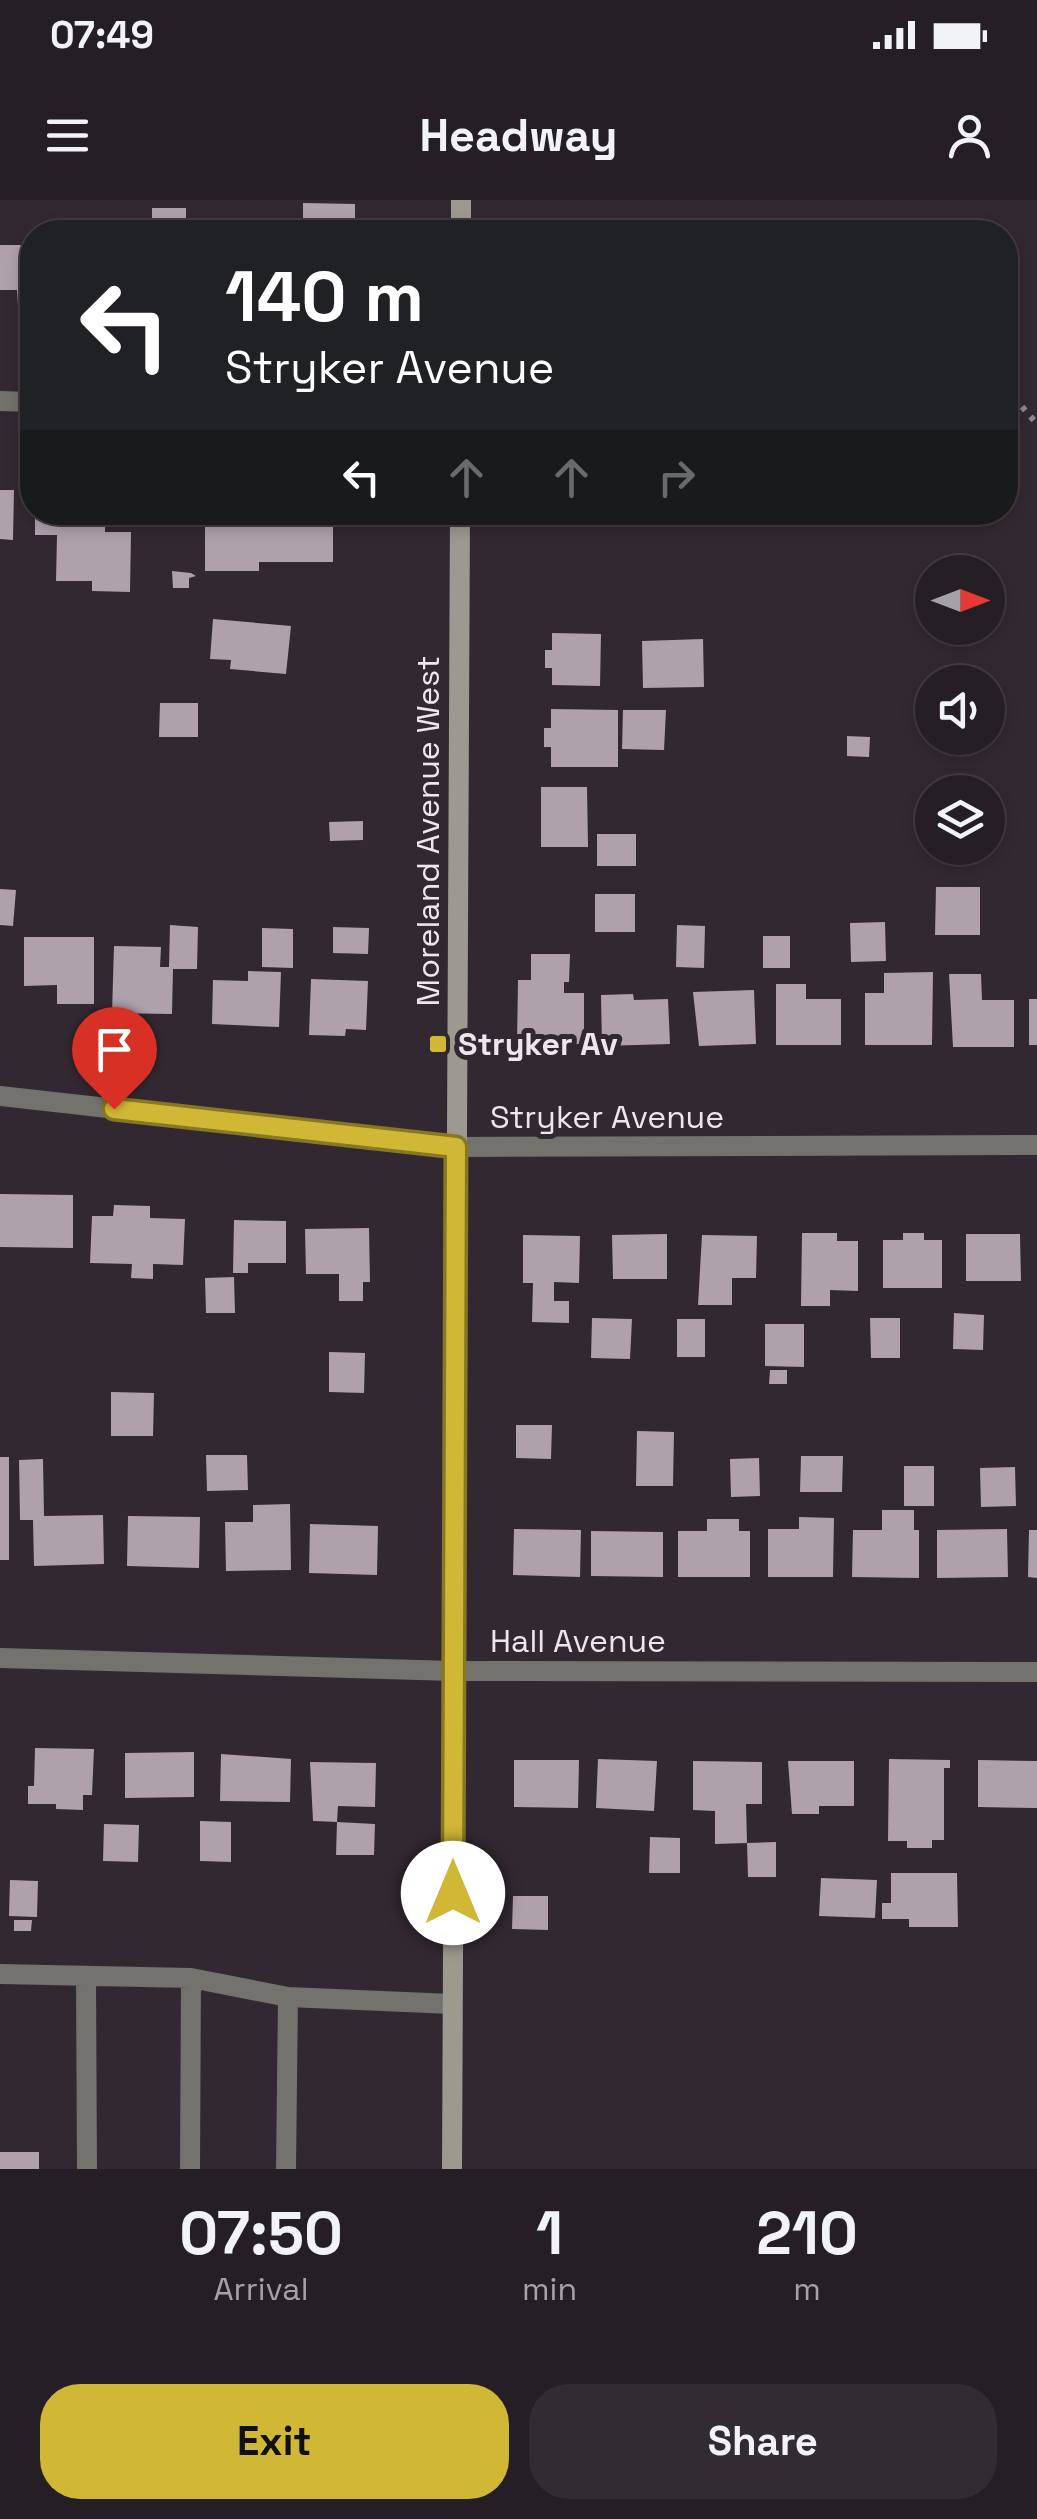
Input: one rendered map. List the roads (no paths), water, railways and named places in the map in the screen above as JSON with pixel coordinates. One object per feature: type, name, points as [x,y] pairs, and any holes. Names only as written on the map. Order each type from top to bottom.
[{"type":"street","name":"Moreland Avenue West","points":[[452,2169],[460,525]]},
{"type":"street","name":"Stryker Avenue","points":[[0,1096],[456,1147],[1037,1145]]},
{"type":"street","name":"Hall Avenue","points":[[0,1658],[454,1671],[1037,1672]]},
{"type":"street","points":[[0,1974],[192,1978],[288,1997],[452,2004]]},
{"type":"street","points":[[86,1976],[87,2169]]},
{"type":"street","points":[[190,2169],[192,1978]]},
{"type":"street","points":[[286,2169],[288,1997]]},
{"type":"place","name":"Stryker Av","points":[[438,1044]]}]
